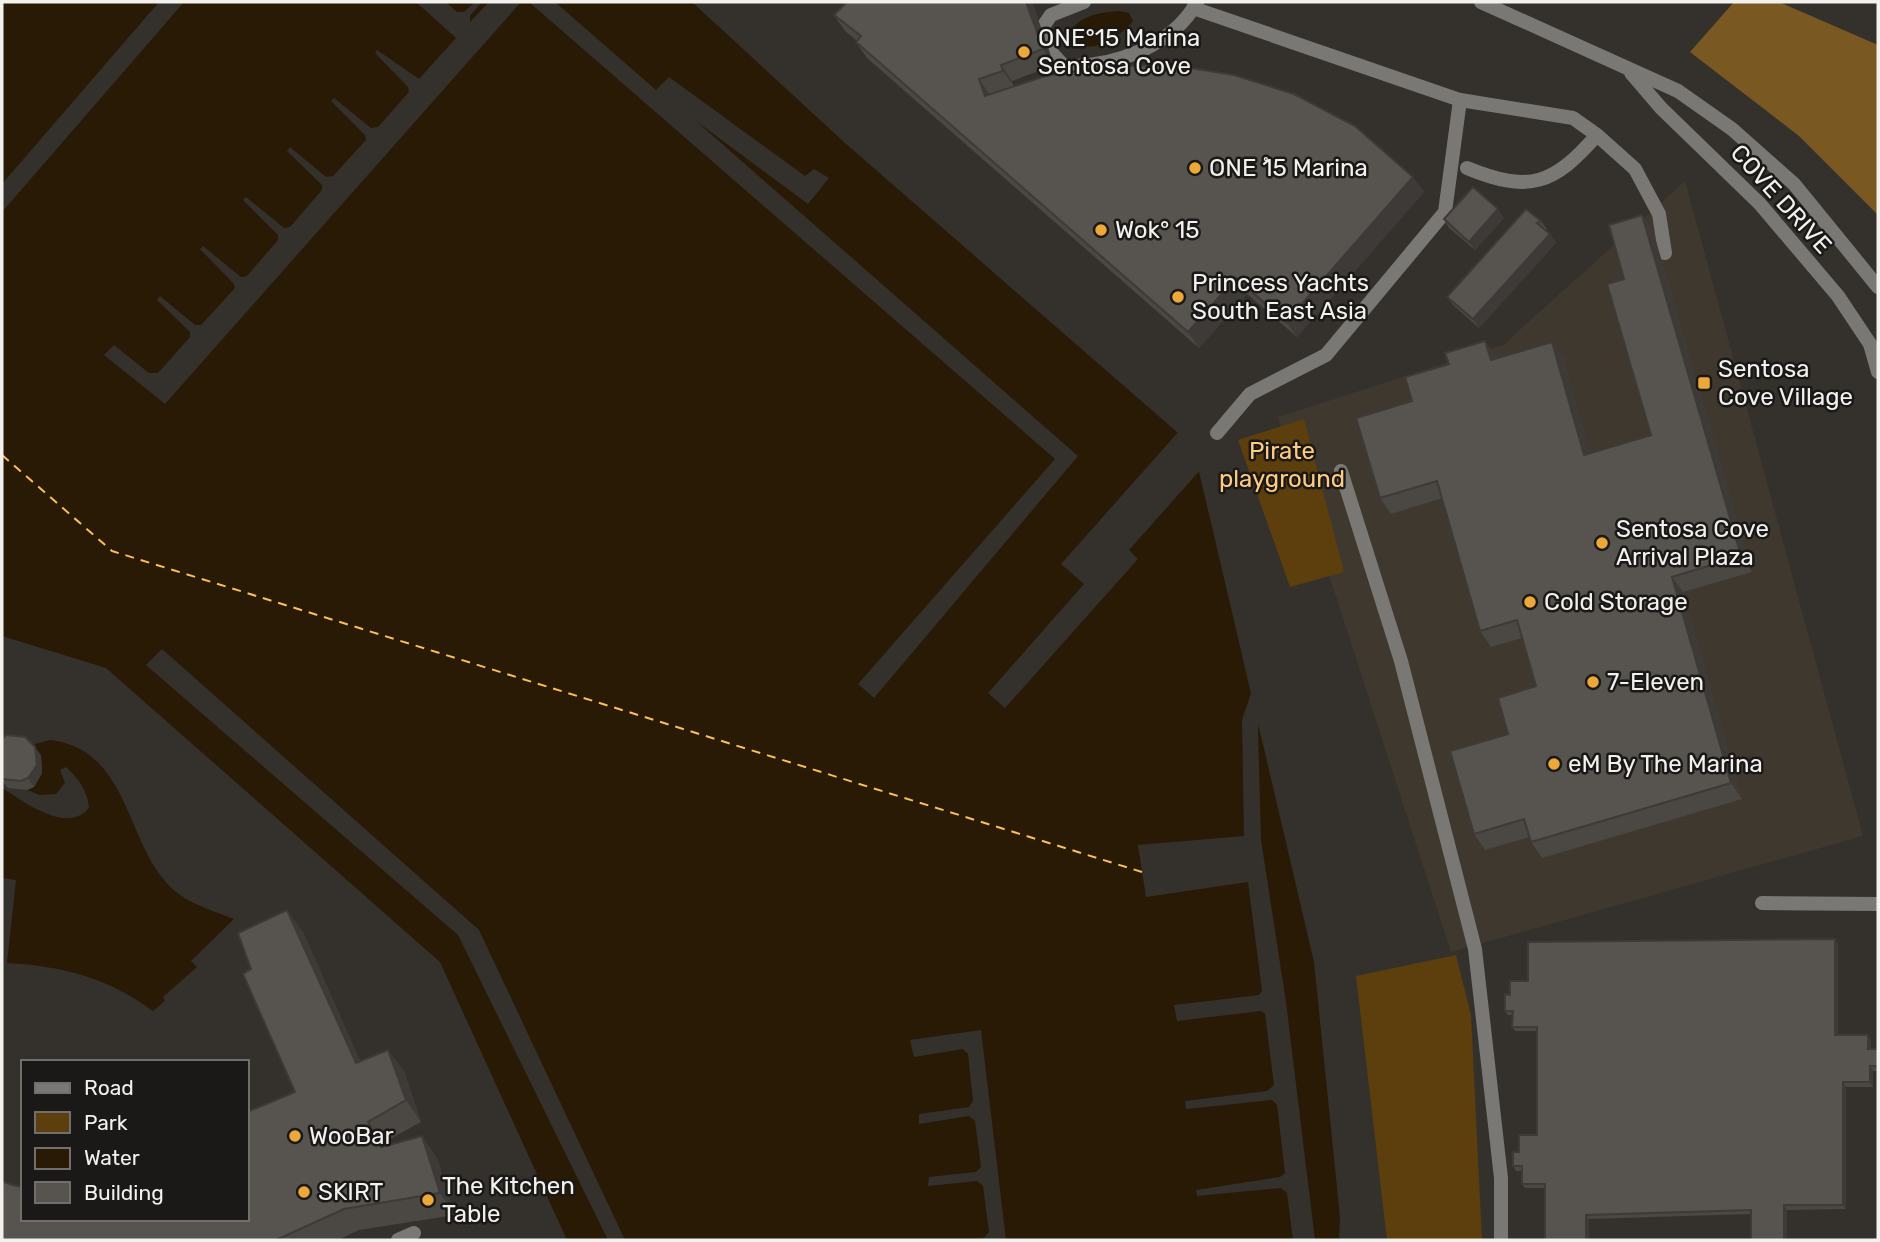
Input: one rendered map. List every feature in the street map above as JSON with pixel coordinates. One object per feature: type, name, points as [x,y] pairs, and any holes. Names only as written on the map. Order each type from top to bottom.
[{"type":"street","points":[[1084,2],[1051,15],[1042,28],[1049,50],[1065,66],[1091,67],[1145,49],[1183,24],[1195,5],[1460,100],[1573,118],[1597,135],[1635,169],[1659,214],[1665,253]]},
{"type":"street","name":"COVE DRIVE","points":[[1481,2],[1602,55],[1630,72],[1678,91],[1732,129],[1794,184],[1878,287]]},
{"type":"street","name":"COVE DRIVE","points":[[1630,72],[1661,108],[1760,204],[1838,296],[1870,344],[1878,372]]},
{"type":"street","points":[[1217,433],[1250,394],[1325,355],[1444,212],[1460,100]]},
{"type":"street","points":[[1467,168],[1494,179],[1527,182],[1551,177],[1571,165],[1597,135]]},
{"type":"street","points":[[1341,471],[1401,661],[1475,948],[1502,1178],[1501,1240]]},
{"type":"street","points":[[1762,903],[1878,904]]},
{"type":"street","points":[[398,1240],[414,1233]]},
{"type":"shaded area","points":[[1734,2],[1779,2],[1878,45],[1878,215],[1799,136],[1690,52]]},
{"type":"shaded area","points":[[1685,181],[1863,836],[1451,952],[1278,417],[1503,345]]},
{"type":"green space","name":"Pirate playground","points":[[1304,419],[1344,572],[1290,587],[1238,440]]},
{"type":"green space","points":[[1456,955],[1471,1015],[1482,1240],[1387,1240],[1356,976]]},
{"type":"water","points":[[2,2],[692,2],[845,143],[1193,446],[1314,962],[1340,1217],[1339,1240],[567,1240],[440,962],[106,668],[2,636]]},
{"type":"water","points":[[1120,11],[1129,13],[1133,21],[1112,39],[1094,46],[1085,46],[1069,38],[1082,20],[1097,14]]},
{"type":"water","points":[[50,740],[78,748],[98,763],[114,783],[148,855],[162,877],[180,895],[199,906],[234,919],[191,961],[197,967],[163,997],[165,1001],[153,1011],[119,990],[84,976],[47,967],[7,963],[16,880],[2,878],[2,788],[33,807],[57,817],[80,815],[89,808],[82,785],[66,767],[60,770],[65,783],[56,794],[40,795],[27,790],[34,787],[42,773],[31,745]]},
{"type":"pier","points":[[159,2],[184,2],[2,212],[2,184]]},
{"type":"pier","points":[[416,2],[446,2],[457,12],[464,12],[475,2],[482,2],[470,16],[470,22],[489,2],[521,2],[165,404],[104,355],[114,345],[149,373],[158,373],[190,337],[190,332],[157,300],[160,296],[195,325],[201,325],[235,288],[200,249],[203,246],[241,277],[247,276],[278,240],[278,235],[243,200],[246,197],[284,228],[290,227],[322,190],[322,185],[287,151],[290,147],[326,177],[333,176],[366,140],[365,135],[331,101],[334,98],[371,128],[378,127],[409,92],[408,87],[375,53],[377,50],[419,79],[456,38]]},
{"type":"pier","points":[[529,2],[555,2],[656,90],[669,77],[805,176],[814,169],[829,178],[808,204],[696,121],[1078,456],[874,698],[858,684],[1055,459]]},
{"type":"pier","points":[[1180,430],[1196,444],[1202,468],[1129,550],[1138,559],[1005,708],[988,693],[1084,584],[1061,564]]},
{"type":"pier","points":[[162,649],[479,930],[625,1240],[608,1240],[458,935],[146,665]]},
{"type":"pier","points":[[1253,687],[1261,721],[1258,728],[1261,840],[1286,1002],[1315,1240],[1293,1240],[1287,1193],[1281,1188],[1197,1196],[1196,1190],[1280,1177],[1285,1173],[1277,1105],[1272,1100],[1186,1109],[1185,1101],[1267,1091],[1274,1085],[1265,1014],[1261,1011],[1177,1021],[1174,1005],[1259,995],[1262,991],[1248,882],[1146,897],[1138,845],[1244,836],[1242,720]]},
{"type":"pier","points":[[981,1030],[1006,1240],[966,1240],[984,1238],[989,1232],[983,1186],[977,1181],[928,1186],[929,1177],[976,1172],[981,1167],[975,1121],[969,1116],[919,1124],[919,1114],[969,1107],[973,1101],[968,1054],[963,1049],[914,1057],[910,1040]]},
{"type":"building","name":"ONE ̊15 Marina","points":[[847,2],[1026,2],[1043,49],[1001,65],[1003,71],[979,79],[985,96],[1045,76],[1108,66],[1172,65],[1234,75],[1294,94],[1355,126],[1413,177],[1286,322],[1236,278],[1188,332],[856,42],[861,36],[834,15]]},
{"type":"building","points":[[1473,187],[1498,209],[1469,242],[1444,219]]},
{"type":"building","points":[[1526,209],[1541,221],[1537,223],[1550,234],[1473,319],[1447,297]]},
{"type":"building","name":"Sentosa Cove Arrival Plaza","points":[[1642,215],[1741,556],[1672,577],[1731,783],[1531,842],[1524,819],[1474,834],[1450,751],[1508,734],[1498,698],[1536,686],[1517,620],[1480,631],[1437,481],[1380,498],[1356,418],[1412,401],[1405,377],[1449,364],[1445,353],[1485,341],[1491,360],[1552,342],[1584,455],[1651,435],[1607,284],[1624,279],[1609,225]]},
{"type":"building","points":[[6,735],[25,737],[35,747],[37,765],[28,778],[21,781],[2,779],[2,739]]},
{"type":"building","points":[[287,910],[356,1063],[388,1050],[406,1100],[368,1122],[381,1147],[422,1136],[440,1193],[344,1209],[276,1240],[2,1240],[2,1181],[21,1187],[21,1221],[248,1221],[248,1112],[295,1092],[243,974],[251,969],[238,933]]},
{"type":"building","points":[[1835,939],[1835,1035],[1868,1035],[1868,1049],[1878,1049],[1878,1066],[1870,1066],[1870,1082],[1843,1082],[1843,1205],[1784,1205],[1784,1240],[1751,1240],[1751,1210],[1586,1215],[1586,1240],[1545,1240],[1545,1184],[1522,1184],[1522,1166],[1513,1166],[1513,1152],[1519,1152],[1519,1135],[1537,1135],[1537,1027],[1512,1027],[1513,1011],[1505,1011],[1505,994],[1510,995],[1510,981],[1528,981],[1528,942]]},
{"type":"ferry route","points":[[2,455],[112,551],[1142,872]]},
{"type":"place","name":"ONE°15 Marina Sentosa Cove","points":[[1024,52]]},
{"type":"place","name":"ONE ̊15 Marina","points":[[1195,168]]},
{"type":"place","name":"Wok° 15","points":[[1101,230]]},
{"type":"place","name":"Princess Yachts South East Asia","points":[[1178,297]]},
{"type":"place","name":"Sentosa Cove Village","points":[[1704,383]]},
{"type":"place","name":"Sentosa Cove Arrival Plaza","points":[[1602,543]]},
{"type":"place","name":"Cold Storage","points":[[1530,602]]},
{"type":"place","name":"7-Eleven","points":[[1593,682]]},
{"type":"place","name":"eM By The Marina","points":[[1554,764]]},
{"type":"place","name":"WooBar","points":[[295,1136]]},
{"type":"place","name":"SKIRT","points":[[304,1192]]},
{"type":"place","name":"The Kitchen Table","points":[[428,1200]]}]
